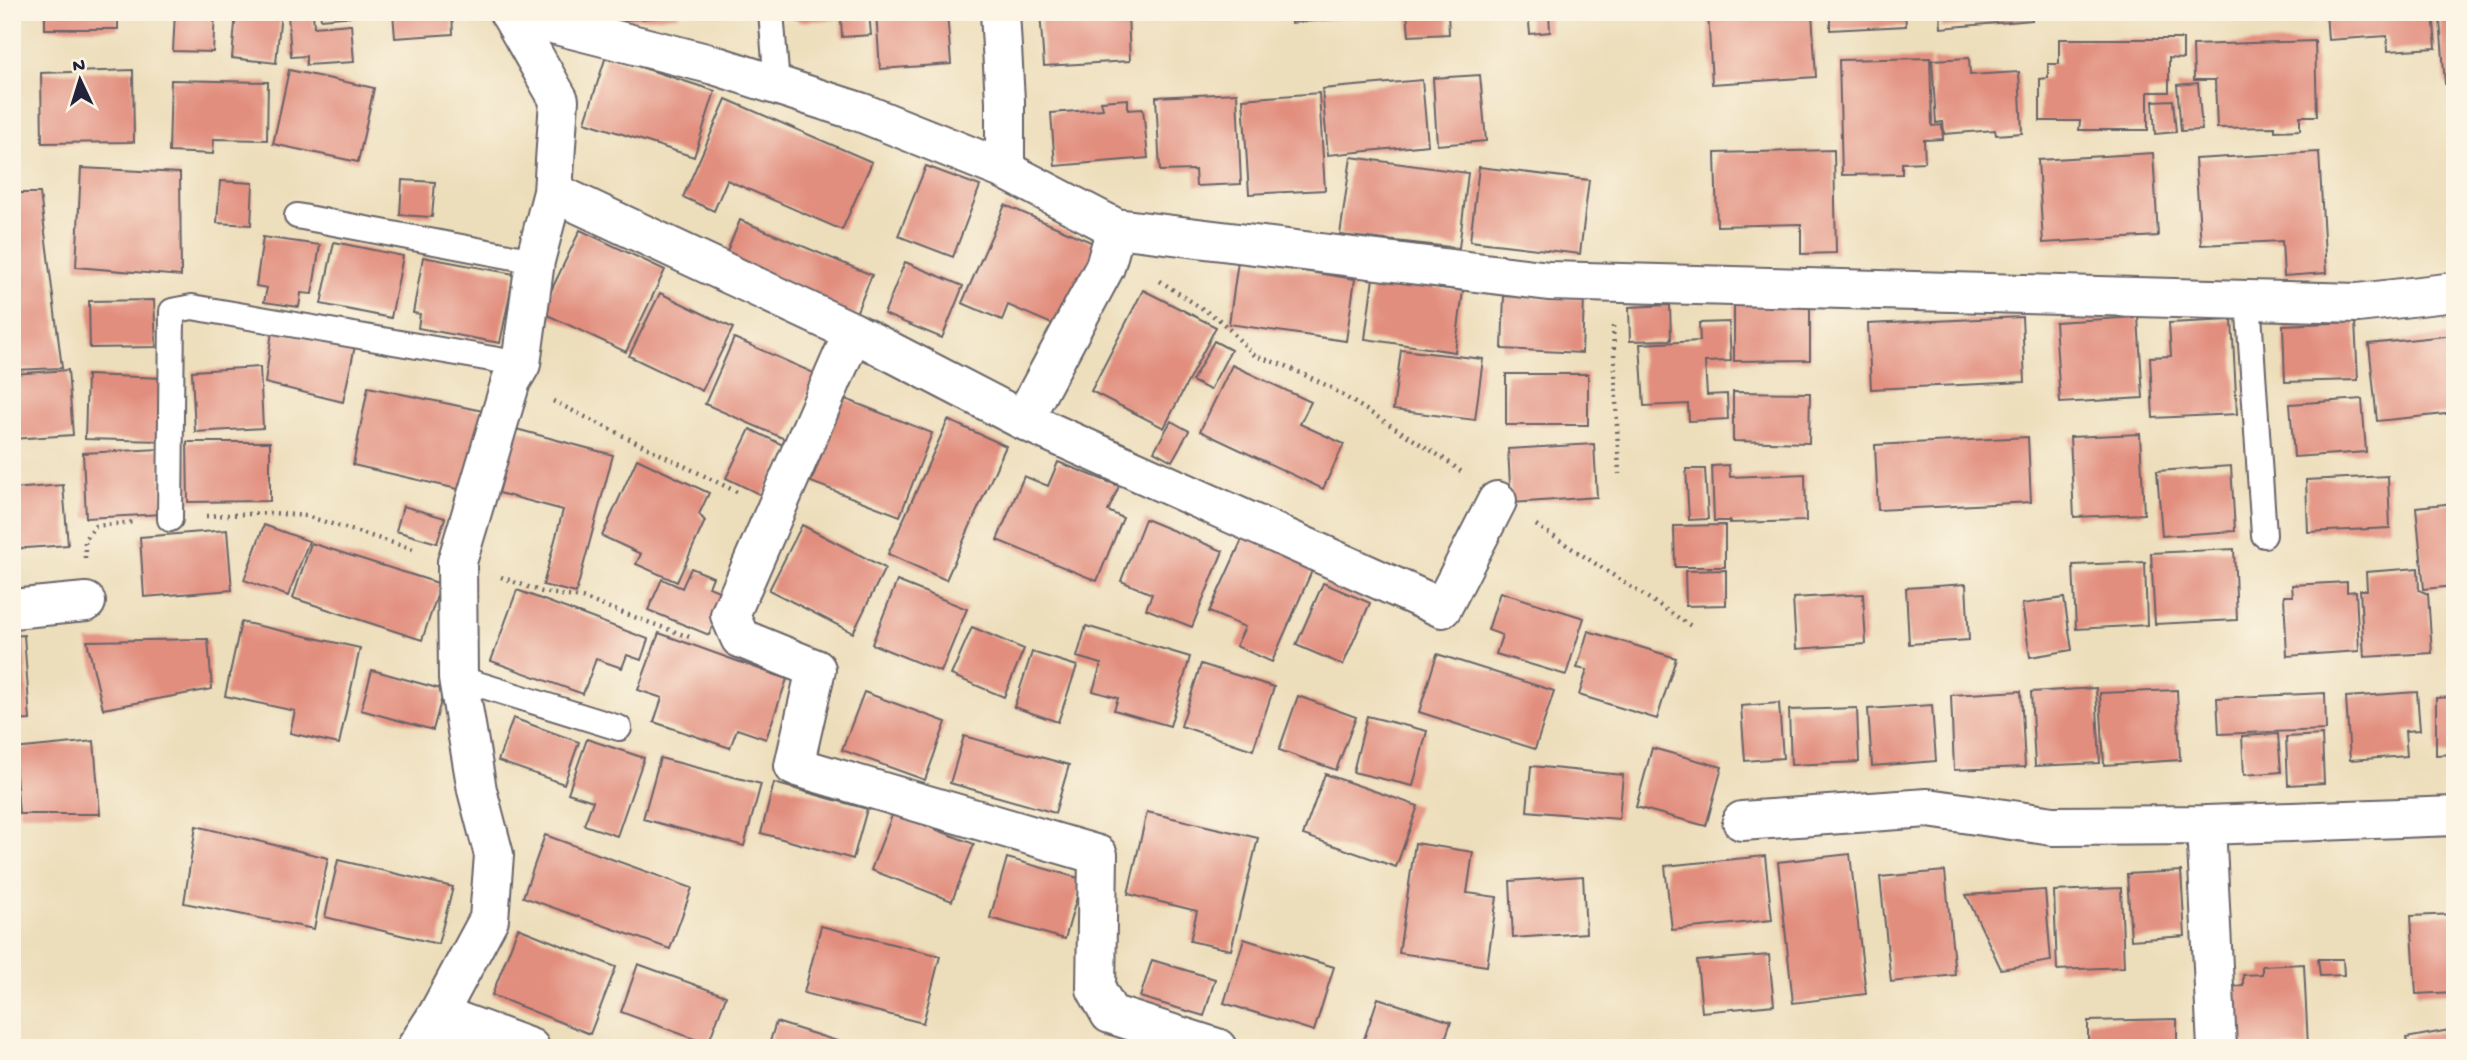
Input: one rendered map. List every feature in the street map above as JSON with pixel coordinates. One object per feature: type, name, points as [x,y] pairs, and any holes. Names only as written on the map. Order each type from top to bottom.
[{"type":"street","points":[[1000,12],[1005,101],[1005,170]]},
{"type":"street","points":[[509,13],[713,65],[859,112],[1005,170],[1113,239],[1549,281],[1611,284],[2358,303],[2455,292]]},
{"type":"street","points":[[416,1048],[438,1014],[489,919],[494,855],[477,790],[458,678],[457,562],[516,372],[535,261],[553,192],[559,100],[509,13]]},
{"type":"street","points":[[553,192],[853,332],[1023,420],[1442,608],[1497,501]]},
{"type":"street","points":[[1023,420],[1105,267],[1113,239]]},
{"type":"street","points":[[853,332],[730,615],[740,638],[816,669],[794,766],[1098,855],[1096,989],[1110,1014],[1217,1048]]},
{"type":"street","points":[[12,608],[86,602]]},
{"type":"street","points":[[1742,821],[1928,808],[2053,826],[2206,825],[2455,816]]},
{"type":"street","points":[[2206,825],[2217,1048]]},
{"type":"street","points":[[438,1014],[530,1048]]},
{"type":"lane","points":[[771,12],[777,85]]},
{"type":"lane","points":[[297,216],[535,261]]},
{"type":"lane","points":[[2248,299],[2264,535]]},
{"type":"lane","points":[[170,519],[172,311],[192,307],[516,372]]},
{"type":"lane","points":[[458,678],[619,728]]},
{"type":"path","points":[[1113,239],[1221,320],[1255,356],[1286,366],[1328,386],[1446,460],[1497,501],[1691,626]]},
{"type":"path","points":[[1611,284],[1619,474]]},
{"type":"path","points":[[516,372],[776,511]]},
{"type":"path","points":[[86,602],[85,539],[95,526],[272,513],[306,516],[457,562],[542,592],[582,598],[710,645],[736,629]]},
{"type":"building","points":[[45,12],[118,12],[118,29],[45,29]]},
{"type":"building","points":[[175,12],[215,12],[213,52],[173,51]]},
{"type":"building","points":[[236,12],[281,12],[276,63],[232,58]]},
{"type":"building","points":[[313,12],[314,27],[351,24],[354,62],[306,65],[306,56],[291,57],[288,14]]},
{"type":"building","points":[[320,12],[377,12],[377,14],[321,19]]},
{"type":"building","points":[[393,12],[452,12],[453,34],[395,38]]},
{"type":"building","points":[[611,12],[678,12],[679,16],[611,21]]},
{"type":"building","points":[[797,12],[869,12],[871,35],[842,37],[841,19],[798,22]]},
{"type":"building","points":[[876,12],[947,12],[951,64],[880,69]]},
{"type":"building","points":[[1040,12],[1128,12],[1130,61],[1044,66]]},
{"type":"building","points":[[1290,12],[1392,12],[1392,14],[1291,23]]},
{"type":"building","points":[[1407,12],[1448,12],[1449,34],[1409,36]]},
{"type":"building","points":[[1528,12],[1549,12],[1550,32],[1530,34]]},
{"type":"building","points":[[1708,12],[1812,12],[1816,77],[1712,84]]},
{"type":"building","points":[[1830,12],[1905,12],[1906,26],[1830,30]]},
{"type":"building","points":[[1940,12],[2032,12],[2032,20],[1941,28]]},
{"type":"building","points":[[2326,12],[2433,12],[2436,48],[2388,51],[2387,36],[2328,40]]},
{"type":"building","points":[[2455,20],[2455,83],[2445,84],[2440,21]]},
{"type":"building","points":[[2059,39],[2183,39],[2183,59],[2169,58],[2169,92],[2148,92],[2148,130],[2079,130],[2080,121],[2040,121],[2040,79],[2048,78],[2048,64],[2059,64]]},
{"type":"building","points":[[2315,41],[2317,116],[2300,116],[2300,130],[2275,131],[2275,127],[2217,128],[2215,80],[2194,80],[2193,45]]},
{"type":"building","points":[[606,56],[715,91],[694,157],[585,122]]},
{"type":"building","points":[[1930,58],[1932,126],[1942,125],[1943,139],[1924,140],[1925,162],[1902,163],[1902,174],[1842,175],[1839,60]]},
{"type":"building","points":[[1969,58],[1970,75],[2019,72],[2022,133],[1996,135],[1995,130],[1944,134],[1943,122],[1936,123],[1932,60]]},
{"type":"building","points":[[133,70],[134,142],[42,143],[41,73]]},
{"type":"building","points":[[289,70],[374,88],[358,162],[273,144]]},
{"type":"building","points":[[1480,75],[1486,141],[1437,145],[1433,78]]},
{"type":"building","points":[[171,80],[268,82],[267,140],[214,139],[213,154],[169,152]]},
{"type":"building","points":[[1422,80],[1428,145],[1328,155],[1322,89]]},
{"type":"building","points":[[2198,83],[2202,130],[2181,131],[2177,85]]},
{"type":"building","points":[[1237,93],[1241,184],[1196,186],[1195,170],[1160,171],[1156,97]]},
{"type":"building","points":[[1319,93],[1325,190],[1249,194],[1243,99]]},
{"type":"building","points":[[12,96],[17,96],[14,144],[12,144]]},
{"type":"building","points":[[726,99],[872,162],[842,230],[727,180],[714,211],[683,197]]},
{"type":"building","points":[[1128,99],[1128,110],[1143,109],[1148,158],[1055,166],[1051,113],[1103,109],[1101,101]]},
{"type":"building","points":[[2173,100],[2176,132],[2155,134],[2153,101]]},
{"type":"building","points":[[1834,150],[1836,253],[1801,254],[1801,224],[1717,226],[1715,153]]},
{"type":"building","points":[[2319,152],[2326,273],[2284,276],[2282,241],[2201,245],[2195,159]]},
{"type":"building","points":[[2153,153],[2158,236],[2043,243],[2038,160]]},
{"type":"building","points":[[1351,157],[1468,173],[1459,248],[1340,235]]},
{"type":"building","points":[[926,166],[980,186],[953,257],[898,236]]},
{"type":"building","points":[[1479,167],[1589,180],[1580,254],[1470,241]]},
{"type":"building","points":[[81,168],[180,173],[181,276],[76,267]]},
{"type":"building","points":[[402,180],[435,182],[432,217],[400,215]]},
{"type":"building","points":[[220,181],[253,183],[251,225],[217,223]]},
{"type":"building","points":[[12,193],[40,193],[62,368],[12,370]]},
{"type":"building","points":[[1005,205],[1098,245],[1061,328],[1008,305],[1002,320],[962,303]]},
{"type":"building","points":[[740,220],[872,275],[855,316],[723,261]]},
{"type":"building","points":[[580,230],[665,270],[626,352],[541,312]]},
{"type":"building","points":[[263,237],[320,245],[312,294],[301,293],[299,307],[264,302],[267,288],[256,286]]},
{"type":"building","points":[[334,242],[403,256],[391,318],[321,304]]},
{"type":"building","points":[[423,257],[514,274],[500,343],[418,328],[420,314],[413,313]]},
{"type":"building","points":[[1238,261],[1355,279],[1346,341],[1229,324]]},
{"type":"building","points":[[905,262],[963,286],[942,338],[884,314]]},
{"type":"building","points":[[1373,278],[1463,291],[1455,352],[1365,339]]},
{"type":"building","points":[[1143,290],[1216,327],[1164,428],[1091,391]]},
{"type":"building","points":[[660,293],[733,328],[702,391],[629,356]]},
{"type":"building","points":[[1504,296],[1584,299],[1582,353],[1502,349]]},
{"type":"building","points":[[154,300],[156,347],[90,348],[89,301]]},
{"type":"building","points":[[1734,304],[1810,304],[1810,360],[1734,361]]},
{"type":"building","points":[[1670,305],[1671,340],[1630,341],[1629,307]]},
{"type":"building","points":[[2022,317],[2025,382],[1871,389],[1868,324]]},
{"type":"building","points":[[2138,317],[2143,398],[2060,403],[2055,322]]},
{"type":"building","points":[[2232,320],[2237,414],[2153,418],[2150,357],[2171,356],[2169,323]]},
{"type":"building","points":[[1729,322],[1731,361],[1705,362],[1707,395],[1727,394],[1728,419],[1689,421],[1688,404],[1644,406],[1640,344],[1700,341],[1699,323]]},
{"type":"building","points":[[2355,322],[2358,380],[2285,382],[2283,325]]},
{"type":"building","points":[[272,331],[355,346],[343,402],[265,383]]},
{"type":"building","points":[[2455,335],[2455,413],[2377,421],[2369,344]]},
{"type":"building","points":[[734,338],[816,374],[787,440],[705,404]]},
{"type":"building","points":[[1214,341],[1231,350],[1210,390],[1192,381]]},
{"type":"building","points":[[1401,350],[1483,359],[1475,420],[1393,410]]},
{"type":"building","points":[[1232,365],[1311,402],[1300,424],[1344,444],[1323,489],[1200,431]]},
{"type":"building","points":[[260,367],[263,428],[195,432],[192,371]]},
{"type":"building","points":[[68,370],[73,435],[12,439],[12,374]]},
{"type":"building","points":[[1506,374],[1588,374],[1588,425],[1506,425]]},
{"type":"building","points":[[87,375],[163,378],[162,441],[85,439]]},
{"type":"building","points":[[368,387],[483,411],[462,490],[353,465]]},
{"type":"building","points":[[1733,392],[1810,393],[1809,443],[1733,441]]},
{"type":"building","points":[[843,398],[932,433],[900,516],[811,482]]},
{"type":"building","points":[[2362,399],[2366,452],[2294,457],[2290,404]]},
{"type":"building","points":[[948,420],[1006,446],[946,580],[888,554]]},
{"type":"building","points":[[1171,421],[1189,431],[1172,461],[1154,451]]},
{"type":"building","points":[[516,429],[613,455],[576,593],[543,585],[563,510],[499,493]]},
{"type":"building","points":[[750,429],[787,447],[763,496],[726,478]]},
{"type":"building","points":[[2140,434],[2144,514],[2074,517],[2070,437]]},
{"type":"building","points":[[2028,437],[2031,502],[1878,510],[1875,445]]},
{"type":"building","points":[[187,442],[270,442],[270,501],[188,502]]},
{"type":"building","points":[[1594,444],[1597,497],[1511,503],[1508,449]]},
{"type":"building","points":[[160,449],[163,514],[86,518],[83,453]]},
{"type":"building","points":[[637,459],[709,493],[699,514],[705,521],[677,582],[636,564],[641,554],[602,536]]},
{"type":"building","points":[[1058,462],[1119,486],[1108,511],[1123,518],[1097,581],[997,540],[1024,476],[1048,486]]},
{"type":"building","points":[[1729,465],[1730,477],[1805,474],[1806,521],[1714,521],[1712,466]]},
{"type":"building","points":[[2231,466],[2235,531],[2162,536],[2157,471]]},
{"type":"building","points":[[1686,469],[1705,469],[1708,519],[1689,520]]},
{"type":"building","points":[[2388,476],[2390,528],[2308,532],[2306,480]]},
{"type":"building","points":[[63,485],[68,545],[12,549],[12,489]]},
{"type":"building","points":[[2455,503],[2455,586],[2424,589],[2416,507]]},
{"type":"building","points":[[403,506],[445,518],[437,543],[396,531]]},
{"type":"building","points":[[1145,519],[1223,551],[1192,627],[1146,609],[1152,594],[1121,581]]},
{"type":"building","points":[[264,525],[309,541],[288,596],[244,580]]},
{"type":"building","points":[[802,525],[885,568],[853,633],[769,590]]},
{"type":"building","points":[[1725,525],[1725,567],[1675,567],[1674,526]]},
{"type":"building","points":[[227,530],[232,590],[144,597],[140,537]]},
{"type":"building","points":[[1245,533],[1315,564],[1272,662],[1236,646],[1245,627],[1209,612]]},
{"type":"building","points":[[311,543],[441,584],[422,640],[293,598]]},
{"type":"building","points":[[2234,549],[2237,620],[2155,624],[2151,553]]},
{"type":"building","points":[[2145,562],[2147,625],[2076,629],[2073,565]]},
{"type":"building","points":[[691,568],[713,577],[709,587],[726,594],[709,635],[648,610],[662,579],[682,588]]},
{"type":"building","points":[[2418,568],[2419,590],[2428,594],[2432,653],[2364,657],[2360,590],[2367,590],[2366,572]]},
{"type":"building","points":[[1726,570],[1726,605],[1686,606],[1685,571]]},
{"type":"building","points":[[897,581],[967,609],[941,672],[872,644]]},
{"type":"building","points":[[2347,582],[2347,592],[2356,591],[2359,651],[2287,656],[2284,596],[2293,596],[2292,585]]},
{"type":"building","points":[[1323,583],[1370,603],[1343,665],[1296,645]]},
{"type":"building","points":[[1966,584],[1969,640],[1909,644],[1906,588]]},
{"type":"building","points":[[517,590],[648,639],[641,660],[627,655],[622,668],[596,659],[583,694],[491,661]]},
{"type":"building","points":[[1500,592],[1584,618],[1566,675],[1496,654],[1502,635],[1488,630]]},
{"type":"building","points":[[1863,594],[1866,644],[1796,649],[1793,598]]},
{"type":"building","points":[[2064,598],[2072,650],[2030,657],[2022,604]]},
{"type":"building","points":[[241,622],[360,648],[339,744],[290,733],[295,711],[225,696]]},
{"type":"building","points":[[1086,626],[1190,657],[1170,726],[1114,710],[1118,698],[1093,691],[1101,664],[1077,657]]},
{"type":"building","points":[[972,627],[1024,649],[1004,697],[951,675]]},
{"type":"building","points":[[1588,631],[1676,658],[1657,719],[1579,695],[1587,670],[1577,668]]},
{"type":"building","points":[[659,633],[787,679],[766,739],[737,729],[730,748],[654,722],[662,698],[638,690]]},
{"type":"building","points":[[24,635],[30,720],[12,721],[12,636]]},
{"type":"building","points":[[208,639],[212,689],[103,709],[87,641]]},
{"type":"building","points":[[1032,652],[1077,666],[1058,722],[1014,707]]},
{"type":"building","points":[[1437,654],[1554,691],[1535,749],[1419,712]]},
{"type":"building","points":[[1201,664],[1274,687],[1253,750],[1181,726]]},
{"type":"building","points":[[372,670],[444,690],[433,730],[361,710]]},
{"type":"building","points":[[2096,688],[2100,763],[2035,766],[2031,692]]},
{"type":"building","points":[[2177,690],[2180,760],[2104,765],[2100,693]]},
{"type":"building","points":[[2021,691],[2025,767],[1954,770],[1951,695]]},
{"type":"building","points":[[864,692],[946,722],[925,780],[842,750]]},
{"type":"building","points":[[2417,692],[2420,730],[2405,731],[2407,756],[2350,760],[2346,697]]},
{"type":"building","points":[[2325,693],[2326,730],[2219,734],[2217,698]]},
{"type":"building","points":[[1298,696],[1356,717],[1336,770],[1279,750]]},
{"type":"building","points":[[2455,697],[2455,754],[2436,755],[2436,698]]},
{"type":"building","points":[[1779,703],[1783,758],[1745,761],[1741,706]]},
{"type":"building","points":[[1932,705],[1936,761],[1872,766],[1868,709]]},
{"type":"building","points":[[1857,708],[1859,762],[1791,765],[1789,710]]},
{"type":"building","points":[[1367,716],[1427,731],[1413,786],[1353,772]]},
{"type":"building","points":[[513,718],[579,742],[564,784],[498,761]]},
{"type":"building","points":[[2278,734],[2281,772],[2244,775],[2242,736]]},
{"type":"building","points":[[2322,735],[2324,783],[2288,785],[2286,737]]},
{"type":"building","points":[[964,736],[1069,765],[1055,813],[950,783]]},
{"type":"building","points":[[587,739],[644,758],[617,836],[584,825],[593,801],[568,793]]},
{"type":"building","points":[[94,741],[100,814],[19,814],[14,749]]},
{"type":"building","points":[[1652,748],[1722,767],[1706,826],[1636,807]]},
{"type":"building","points":[[660,758],[761,784],[744,846],[643,819]]},
{"type":"building","points":[[1531,766],[1623,775],[1619,819],[1527,811]]},
{"type":"building","points":[[1325,774],[1418,806],[1396,867],[1303,835]]},
{"type":"building","points":[[774,783],[867,809],[853,859],[761,833]]},
{"type":"building","points":[[1147,812],[1258,838],[1231,950],[1190,941],[1197,911],[1128,894]]},
{"type":"building","points":[[893,813],[974,844],[952,901],[871,870]]},
{"type":"building","points":[[196,826],[328,858],[314,929],[184,903]]},
{"type":"building","points":[[545,835],[692,888],[670,949],[523,897]]},
{"type":"building","points":[[1415,843],[1473,852],[1467,893],[1497,897],[1487,966],[1399,953]]},
{"type":"building","points":[[1850,854],[1866,994],[1793,1003],[1778,862]]},
{"type":"building","points":[[1765,856],[1772,920],[1672,930],[1665,866]]},
{"type":"building","points":[[1007,858],[1082,879],[1065,939],[990,918]]},
{"type":"building","points":[[338,860],[453,887],[438,944],[325,917]]},
{"type":"building","points":[[1945,871],[1955,975],[1891,982],[1880,877]]},
{"type":"building","points":[[2181,871],[2185,936],[2131,940],[2127,874]]},
{"type":"building","points":[[1583,876],[1586,933],[1513,938],[1510,881]]},
{"type":"building","points":[[2121,888],[2124,967],[2057,970],[2054,891]]},
{"type":"building","points":[[2045,890],[2051,961],[2001,969],[1966,895]]},
{"type":"building","points":[[2455,914],[2455,992],[2416,994],[2411,916]]},
{"type":"building","points":[[821,926],[940,956],[923,1023],[804,993]]},
{"type":"building","points":[[518,928],[616,967],[590,1034],[492,995]]},
{"type":"building","points":[[1244,939],[1334,967],[1314,1031],[1224,1003]]},
{"type":"building","points":[[1769,955],[1774,1005],[1702,1012],[1697,961]]},
{"type":"building","points":[[2318,959],[2343,959],[2344,975],[2320,976]]},
{"type":"building","points":[[1152,960],[1215,979],[1204,1016],[1140,997]]},
{"type":"building","points":[[638,964],[726,996],[708,1044],[621,1012]]},
{"type":"building","points":[[2304,964],[2308,1047],[2229,1048],[2226,987],[2243,986],[2243,975],[2262,974],[2262,966]]},
{"type":"building","points":[[1378,998],[1451,1022],[1442,1048],[1361,1048]]},
{"type":"building","points":[[2177,1019],[2177,1048],[2088,1048],[2088,1021]]},
{"type":"building","points":[[776,1022],[840,1042],[838,1048],[768,1048]]},
{"type":"building","points":[[2455,1029],[2455,1048],[2408,1048],[2406,1038]]}]
